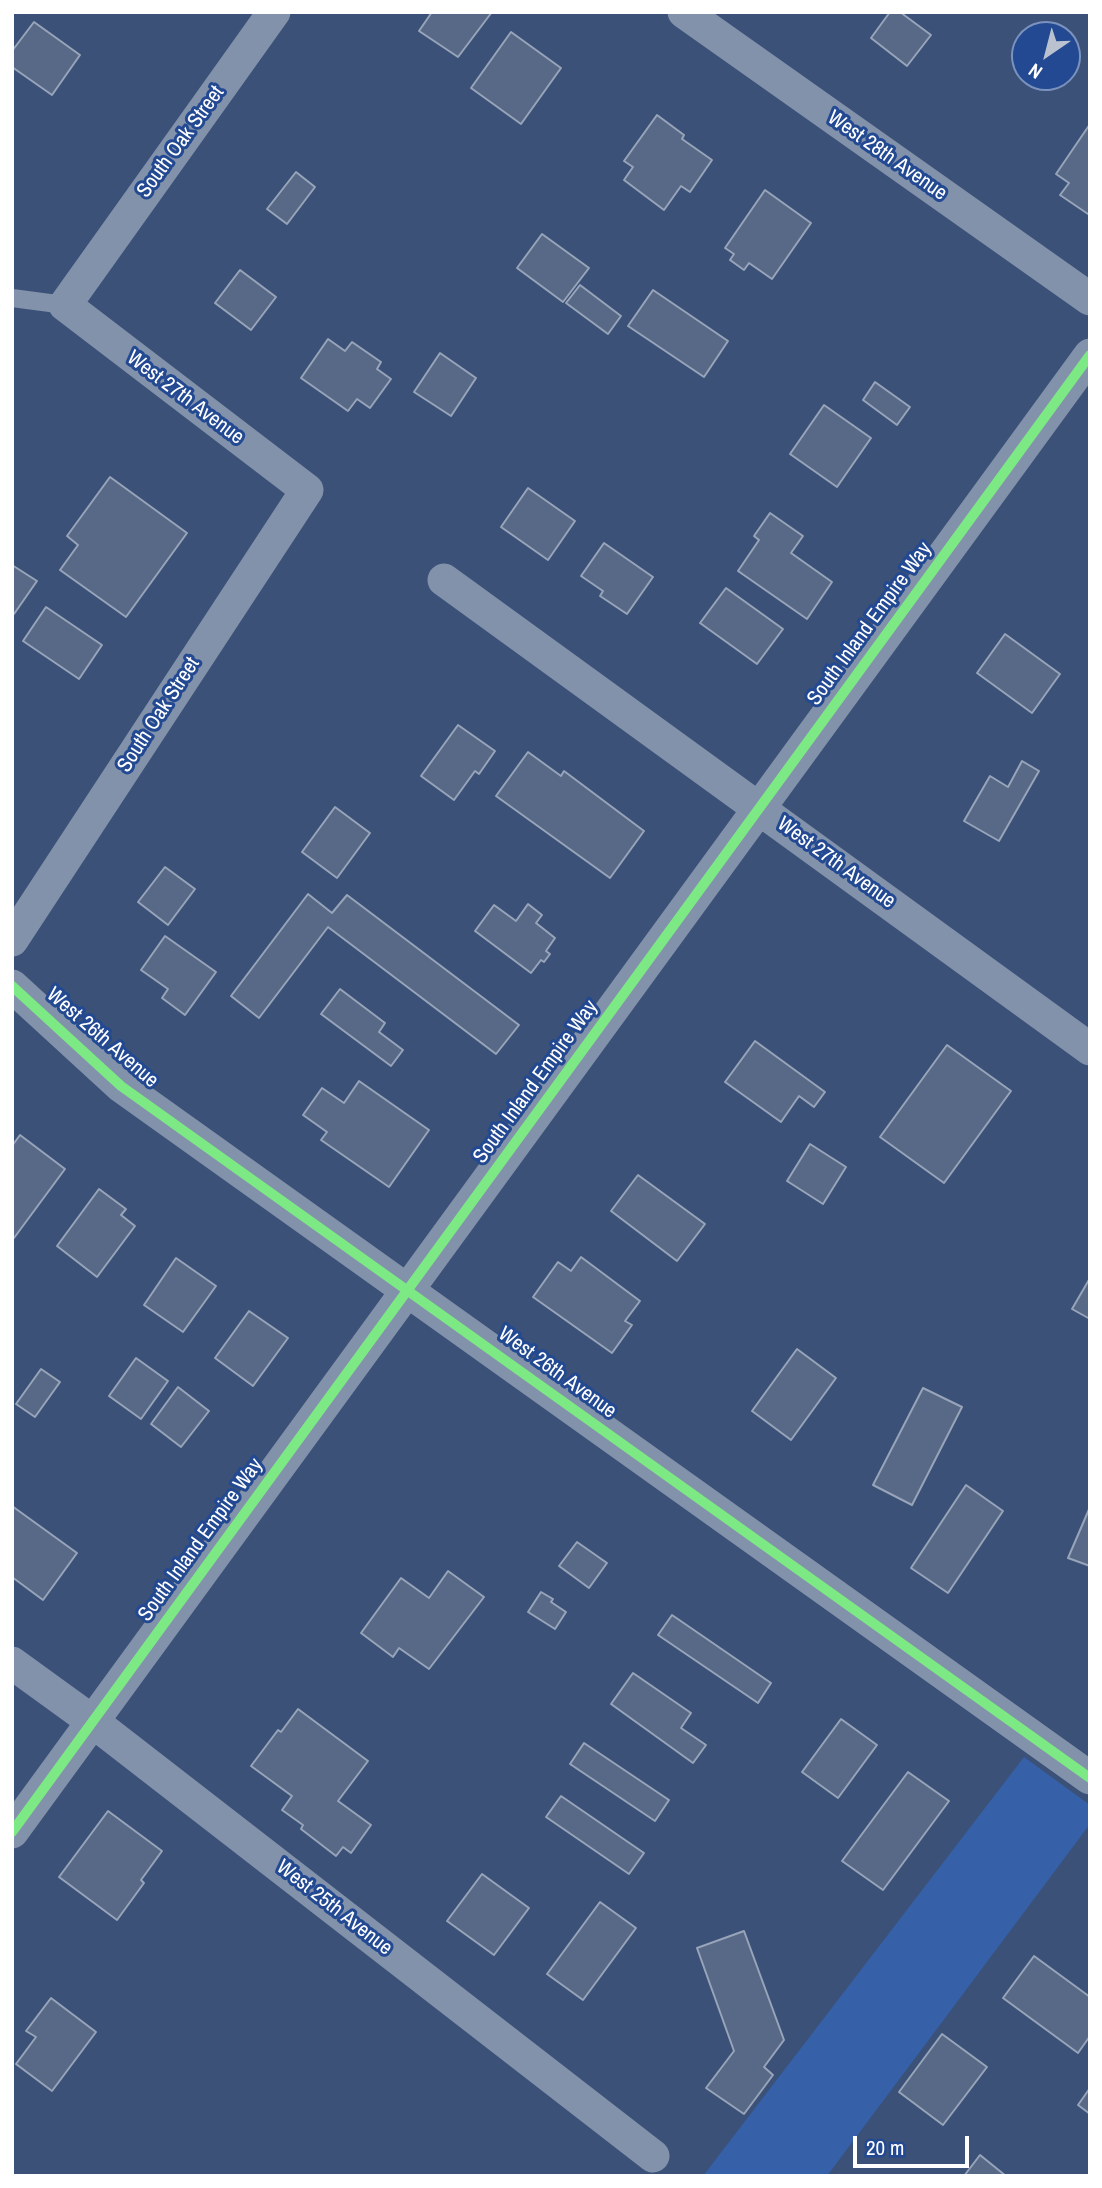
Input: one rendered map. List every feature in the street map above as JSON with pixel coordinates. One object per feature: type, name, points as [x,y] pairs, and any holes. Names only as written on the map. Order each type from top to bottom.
[{"type":"street","name":"South Oak Street","points":[[65,305],[274,12]]},
{"type":"street","name":"West 28th Avenue","points":[[684,12],[1090,299]]},
{"type":"street","name":"West 27th Avenue","points":[[65,305],[307,490]]},
{"type":"street","name":"South Inland Empire Way","points":[[12,1832],[1090,355]]},
{"type":"street","name":"South Oak Street","points":[[12,940],[307,490]]},
{"type":"street","name":"West 27th Avenue","points":[[444,580],[1090,1049]]},
{"type":"street","name":"West 26th Avenue","points":[[12,986],[121,1086],[1090,1778]]},
{"type":"street","name":"West 25th Avenue","points":[[12,1663],[92,1721],[653,2156]]},
{"type":"lane","points":[[12,298],[65,305]]},
{"type":"shaded area","points":[[1024,1757],[1090,1805],[1090,1824],[827,2176],[703,2176]]},
{"type":"building","points":[[432,12],[492,12],[458,57],[419,31]]},
{"type":"building","points":[[890,12],[900,12],[931,35],[907,66],[871,38]]},
{"type":"building","points":[[34,22],[80,55],[52,95],[12,67],[12,51]]},
{"type":"building","points":[[511,32],[561,68],[521,124],[471,88]]},
{"type":"building","points":[[657,115],[684,135],[682,139],[712,160],[690,192],[681,186],[664,210],[624,180],[633,167],[624,161]]},
{"type":"building","points":[[1090,124],[1088,214],[1060,195],[1069,183],[1056,174]]},
{"type":"building","points":[[296,172],[315,187],[287,224],[267,209]]},
{"type":"building","points":[[765,190],[811,223],[772,279],[749,263],[744,270],[730,260],[734,254],[725,248]]},
{"type":"building","points":[[542,234],[589,268],[563,302],[517,268]]},
{"type":"building","points":[[240,270],[276,297],[251,330],[215,303]]},
{"type":"building","points":[[580,285],[621,316],[608,334],[566,303]]},
{"type":"building","points":[[653,290],[728,341],[704,377],[628,326]]},
{"type":"building","points":[[328,339],[345,351],[352,342],[381,362],[377,369],[391,379],[370,408],[357,399],[348,411],[301,378]]},
{"type":"building","points":[[440,353],[476,378],[451,416],[414,392]]},
{"type":"building","points":[[875,382],[910,407],[897,425],[863,400]]},
{"type":"building","points":[[824,405],[871,438],[837,487],[790,454]]},
{"type":"building","points":[[110,477],[187,533],[126,617],[60,570],[78,545],[67,536]]},
{"type":"building","points":[[528,488],[575,521],[548,560],[501,527]]},
{"type":"building","points":[[770,513],[803,536],[791,553],[832,582],[807,619],[738,571],[759,540],[754,536]]},
{"type":"building","points":[[604,543],[653,577],[627,614],[600,596],[603,591],[581,576]]},
{"type":"building","points":[[12,565],[37,581],[14,614],[12,613]]},
{"type":"building","points":[[726,588],[783,629],[757,664],[700,623]]},
{"type":"building","points":[[46,607],[102,645],[79,679],[23,641]]},
{"type":"building","points":[[1005,634],[1060,674],[1032,713],[977,673]]},
{"type":"building","points":[[458,725],[495,751],[479,774],[475,771],[454,800],[421,776]]},
{"type":"building","points":[[528,752],[561,776],[564,771],[644,831],[610,878],[496,796]]},
{"type":"building","points":[[1022,761],[1039,771],[999,841],[964,821],[990,776],[1008,787]]},
{"type":"building","points":[[335,807],[370,833],[337,878],[302,852]]},
{"type":"building","points":[[165,867],[195,889],[168,925],[138,902]]},
{"type":"building","points":[[308,894],[332,913],[347,895],[519,1025],[496,1054],[328,927],[259,1018],[231,996]]},
{"type":"building","points":[[528,904],[542,915],[536,923],[555,938],[546,951],[550,954],[544,962],[541,960],[531,973],[475,931],[494,905],[516,921]]},
{"type":"building","points":[[165,936],[216,972],[185,1015],[162,998],[168,989],[141,970]]},
{"type":"building","points":[[340,989],[385,1023],[379,1032],[403,1050],[391,1066],[321,1014]]},
{"type":"building","points":[[755,1041],[825,1092],[814,1107],[799,1096],[781,1122],[725,1082]]},
{"type":"building","points":[[947,1045],[1011,1091],[944,1183],[880,1137]]},
{"type":"building","points":[[359,1081],[429,1130],[389,1187],[321,1140],[327,1132],[303,1115],[322,1088],[344,1103]]},
{"type":"building","points":[[20,1135],[65,1169],[14,1238],[12,1146]]},
{"type":"building","points":[[810,1144],[846,1167],[823,1204],[787,1181]]},
{"type":"building","points":[[638,1175],[705,1224],[677,1261],[611,1211]]},
{"type":"building","points":[[99,1189],[126,1209],[121,1215],[135,1226],[97,1277],[57,1246]]},
{"type":"building","points":[[581,1257],[640,1301],[625,1321],[632,1325],[612,1353],[533,1297],[558,1262],[571,1271]]},
{"type":"building","points":[[176,1258],[216,1286],[183,1332],[144,1305]]},
{"type":"building","points":[[1090,1278],[1090,1319],[1072,1309]]},
{"type":"building","points":[[249,1311],[288,1338],[253,1386],[215,1358]]},
{"type":"building","points":[[797,1349],[836,1378],[791,1440],[752,1411]]},
{"type":"building","points":[[136,1358],[168,1381],[141,1419],[109,1396]]},
{"type":"building","points":[[41,1369],[60,1382],[35,1417],[16,1404]]},
{"type":"building","points":[[178,1387],[209,1411],[181,1447],[151,1424]]},
{"type":"building","points":[[923,1388],[962,1407],[912,1505],[873,1485]]},
{"type":"building","points":[[966,1485],[1003,1511],[948,1593],[911,1568]]},
{"type":"building","points":[[12,1506],[77,1553],[43,1600],[12,1577]]},
{"type":"building","points":[[1090,1507],[1090,1566],[1068,1558]]},
{"type":"building","points":[[577,1542],[607,1563],[589,1588],[559,1566]]},
{"type":"building","points":[[448,1571],[484,1597],[429,1669],[399,1648],[393,1657],[361,1633],[401,1578],[429,1598]]},
{"type":"building","points":[[541,1592],[566,1612],[555,1629],[528,1612]]},
{"type":"building","points":[[672,1615],[771,1683],[758,1703],[658,1635]]},
{"type":"building","points":[[633,1673],[691,1713],[681,1728],[706,1745],[693,1763],[611,1704]]},
{"type":"building","points":[[298,1709],[368,1761],[338,1801],[371,1825],[351,1853],[343,1847],[336,1856],[301,1829],[303,1825],[282,1810],[292,1796],[251,1766]]},
{"type":"building","points":[[841,1719],[877,1745],[838,1798],[802,1772]]},
{"type":"building","points":[[584,1743],[669,1800],[655,1821],[570,1764]]},
{"type":"building","points":[[908,1772],[949,1801],[883,1890],[842,1861]]},
{"type":"building","points":[[561,1796],[644,1853],[629,1874],[546,1817]]},
{"type":"building","points":[[108,1811],[162,1851],[141,1880],[144,1883],[117,1920],[59,1877]]},
{"type":"building","points":[[482,1874],[529,1908],[494,1955],[447,1921]]},
{"type":"building","points":[[600,1902],[636,1928],[583,2000],[547,1974]]},
{"type":"building","points":[[744,1931],[784,2040],[764,2067],[773,2075],[744,2114],[706,2088],[734,2051],[697,1948]]},
{"type":"building","points":[[1034,1956],[1090,1997],[1090,2036],[1078,2053],[1003,1998]]},
{"type":"building","points":[[51,1998],[96,2032],[52,2091],[16,2064],[36,2037],[26,2031]]},
{"type":"building","points":[[942,2034],[987,2067],[943,2125],[899,2092]]},
{"type":"building","points":[[1090,2088],[1090,2114],[1078,2105]]},
{"type":"building","points":[[980,2155],[1006,2176],[964,2176]]},
{"type":"cycle path","points":[[12,1832],[1090,355]]},
{"type":"cycle path","points":[[12,986],[121,1086],[1090,1778]]}]
